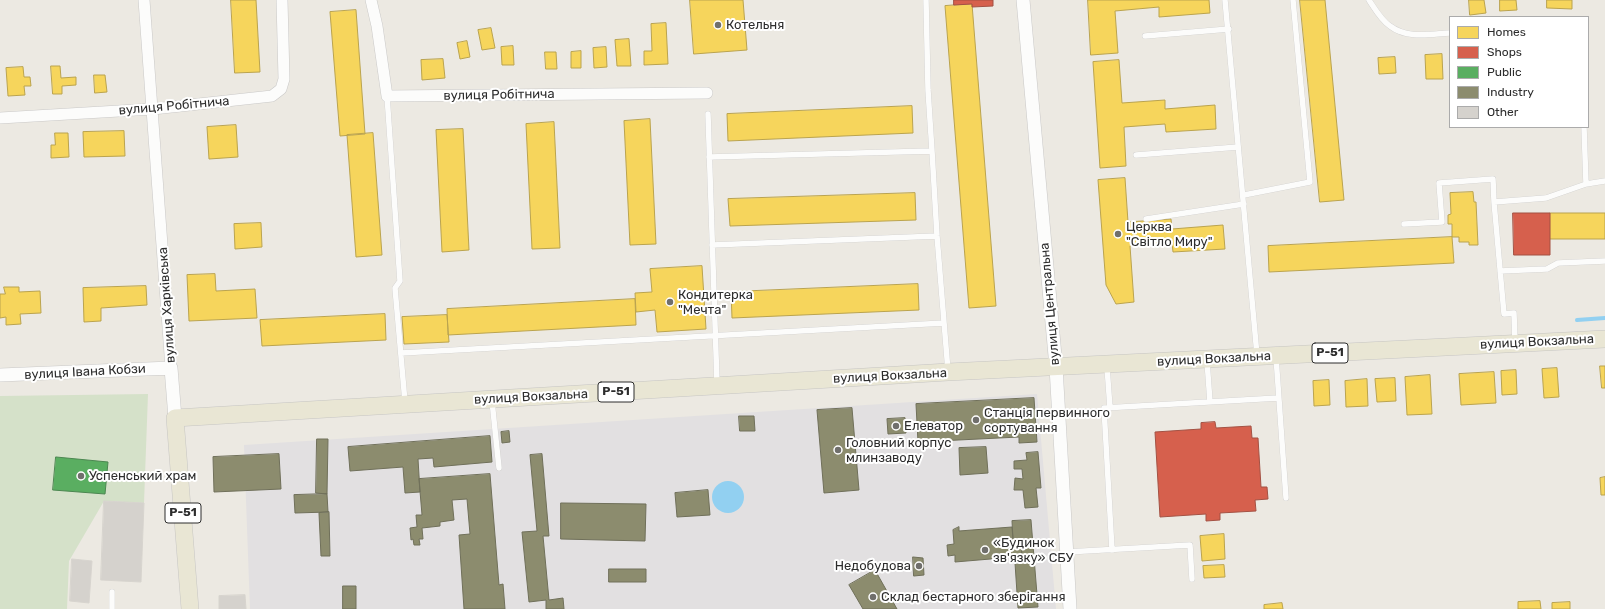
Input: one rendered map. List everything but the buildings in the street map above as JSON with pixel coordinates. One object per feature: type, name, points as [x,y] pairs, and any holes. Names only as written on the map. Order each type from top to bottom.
[{"type":"main road","name":"вулиця Вокзальна","points":[[175,418],[948,372],[1605,339]]},
{"type":"main road","name":"вулиця Харківська","points":[[175,418],[190,609]]},
{"type":"street","name":"вулиця Харківська","points":[[144,0],[175,418]]},
{"type":"street","name":"вулиця Робітнича","points":[[0,118],[153,109],[272,96],[281,89],[284,79],[282,0]]},
{"type":"street","points":[[371,0],[377,26],[387,96]]},
{"type":"street","name":"вулиця Центральна","points":[[1023,0],[1056,367],[1070,609]]},
{"type":"street","name":"вулиця Робітнича","points":[[387,96],[707,93]]},
{"type":"street","name":"вулиця Івана Кобзи","points":[[0,375],[171,368]]},
{"type":"lane","points":[[926,0],[928,90],[937,236],[948,372]]},
{"type":"lane","points":[[1225,0],[1229,29],[1238,146],[1244,195],[1258,357]]},
{"type":"lane","points":[[1244,195],[1310,182],[1293,0]]},
{"type":"lane","points":[[1368,0],[1390,26],[1403,33],[1415,35],[1449,33]]},
{"type":"lane","points":[[1145,36],[1229,29]]},
{"type":"lane","points":[[387,96],[400,281],[395,288],[405,404]]},
{"type":"lane","points":[[708,114],[712,245],[717,334],[717,385]]},
{"type":"lane","points":[[1584,128],[1586,184]]},
{"type":"lane","points":[[1136,155],[1238,146]]},
{"type":"lane","points":[[709,157],[932,151]]},
{"type":"lane","points":[[1404,224],[1442,222],[1440,183],[1492,179],[1504,314],[1514,313],[1515,343]]},
{"type":"lane","points":[[1494,202],[1546,198],[1586,184],[1605,181]]},
{"type":"lane","points":[[1146,219],[1244,204]]},
{"type":"lane","points":[[712,245],[937,236]]},
{"type":"lane","points":[[1500,271],[1547,269],[1558,263],[1605,262]]},
{"type":"lane","points":[[401,353],[717,334],[944,323]]},
{"type":"lane","points":[[1276,356],[1286,498]]},
{"type":"lane","points":[[1207,359],[1210,402]]},
{"type":"lane","points":[[1107,365],[1110,408]]},
{"type":"lane","points":[[1112,550],[1104,408],[1278,398]]},
{"type":"lane","points":[[492,399],[499,468]]},
{"type":"lane","points":[[1067,552],[1190,545],[1192,579]]},
{"type":"lane","points":[[112,592],[112,609]]},
{"type":"shaded area","points":[[1037,394],[1056,609],[250,609],[244,445]]},
{"type":"green space","points":[[148,394],[144,503],[104,501],[69,561],[67,609],[0,609],[0,396]]},
{"type":"water","points":[[725,481],[731,481],[741,488],[744,497],[743,503],[737,510],[731,513],[725,513],[715,506],[712,500],[712,494],[719,484]]},
{"type":"waterway","points":[[1577,320],[1605,318]]},
{"type":"place","name":"Котельня","points":[[718,25]]},
{"type":"place","name":"Церква \"Світло Миру\"","points":[[1118,234]]},
{"type":"place","name":"Кондитерка \"Мечта\"","points":[[670,302]]},
{"type":"place","name":"Станція первинного сортування","points":[[976,420]]},
{"type":"place","name":"Елеватор","points":[[896,426]]},
{"type":"place","name":"Головний корпус млинзаводу","points":[[838,450]]},
{"type":"place","name":"Успенський храм","points":[[81,476]]},
{"type":"place","name":"«Будинок зв'язку» СБУ","points":[[985,550]]},
{"type":"place","name":"Недобудова","points":[[919,566]]},
{"type":"place","name":"Склад бестарного зберігання","points":[[873,597]]}]
